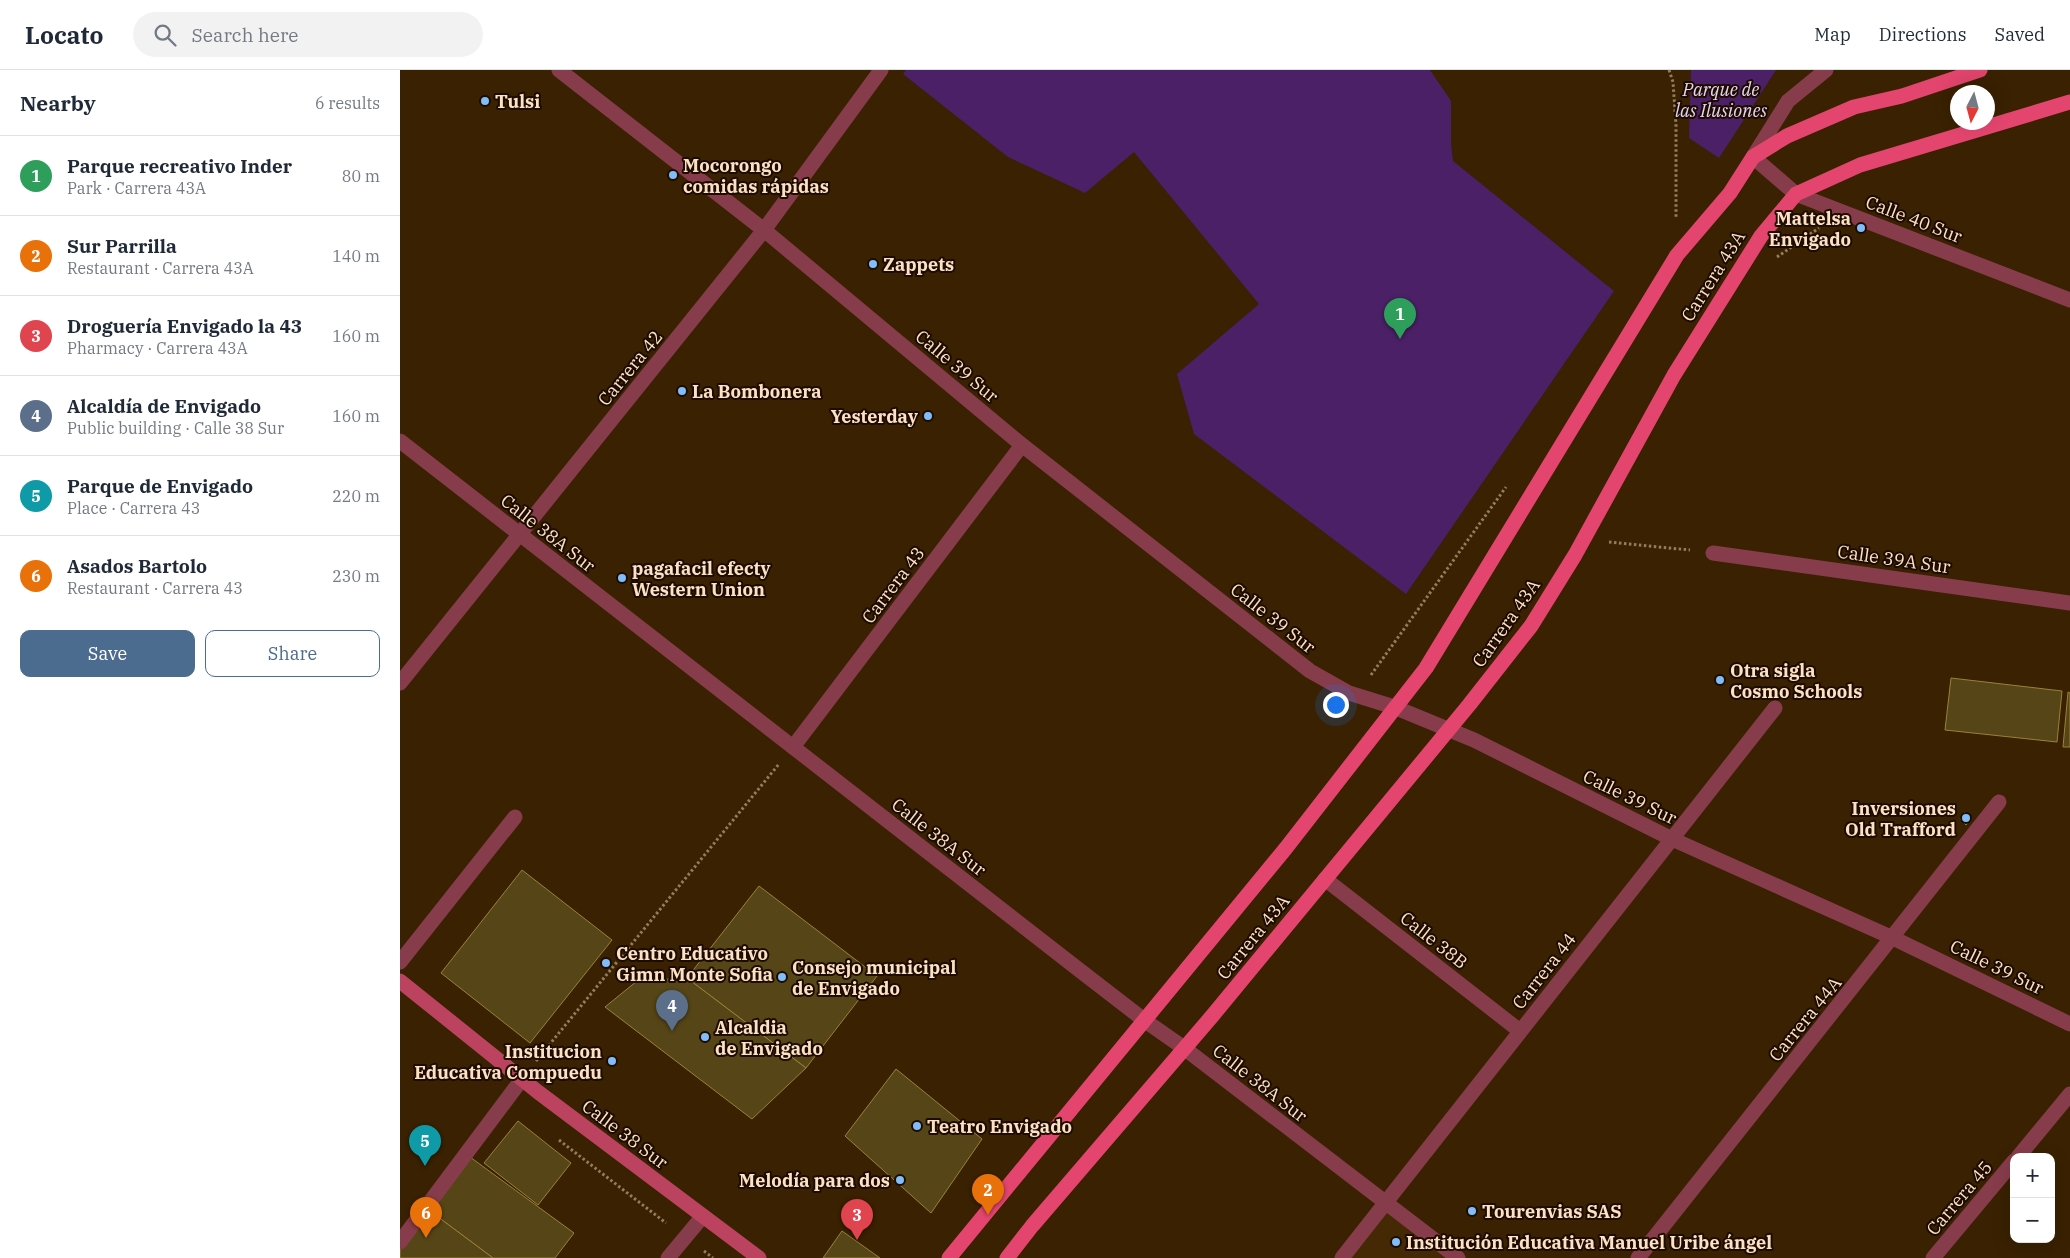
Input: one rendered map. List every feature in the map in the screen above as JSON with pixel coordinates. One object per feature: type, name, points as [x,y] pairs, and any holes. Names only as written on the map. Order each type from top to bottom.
[{"type":"main road","name":"Carrera 43A","points":[[949,1258],[1286,848],[1426,668],[1677,255],[1730,192],[1753,158],[1787,136],[1854,107],[1902,96],[1980,70]]},
{"type":"main road","name":"Carrera 43A","points":[[1007,1258],[1470,705],[1530,626],[1575,555],[1674,375],[1761,236],[1796,194],[1860,164],[2070,102]]},
{"type":"main road","name":"Calle 38 Sur","points":[[400,982],[522,1079],[759,1258]]},
{"type":"street","name":"Calle 39 Sur","points":[[559,70],[764,230],[1022,445],[1310,672],[1350,693],[1394,707],[1474,740],[1672,839],[1893,938],[2070,1024]]},
{"type":"street","name":"Carrera 42","points":[[400,684],[764,230],[881,70]]},
{"type":"street","name":"Carrera 43A","points":[[1753,158],[1788,101],[1826,70]]},
{"type":"street","name":"Calle 40 Sur","points":[[1753,158],[1796,194],[2070,300]]},
{"type":"street","name":"Calle 38A Sur","points":[[400,441],[1144,1020],[1184,1048],[1458,1258]]},
{"type":"street","name":"Carrera 43","points":[[793,747],[1022,445]]},
{"type":"street","name":"Calle 39A Sur","points":[[1713,553],[2070,603]]},
{"type":"street","name":"Carrera 44","points":[[1342,1258],[1775,708]]},
{"type":"street","name":"Carrera 44A","points":[[1638,1258],[1999,802]]},
{"type":"street","points":[[400,962],[515,818]]},
{"type":"street","name":"Calle 38B","points":[[1325,879],[1520,1031]]},
{"type":"street","points":[[400,1242],[522,1079]]},
{"type":"street","name":"Carrera 45","points":[[2021,1153],[2070,1094]]},
{"type":"street","name":"Carrera 45","points":[[1933,1258],[2010,1166]]},
{"type":"street","points":[[668,1258],[703,1216]]},
{"type":"path","points":[[1669,70],[1673,82],[1676,125],[1676,227]]},
{"type":"path","points":[[1601,541],[1713,553]]},
{"type":"path","points":[[522,1079],[793,747]]},
{"type":"shaded area","name":"Institución Educativa Manuel Uribe ángel","points":[[1385,1202],[1458,1258],[1342,1258]]},
{"type":"green space","points":[[906,70],[1430,70],[1451,101],[1453,161],[1614,291],[1406,594],[1194,434],[1177,374],[1259,304],[1134,152],[1085,193],[1008,157],[903,74]]},
{"type":"green space","name":"Parque de las Ilusiones","points":[[1691,70],[1776,70],[1719,158],[1689,138]]},
{"type":"building","points":[[1951,678],[2062,691],[2057,742],[1945,730]]},
{"type":"building","points":[[2068,692],[2070,693],[2070,747],[2063,747]]},
{"type":"building","name":"Inversiones Old Trafford","points":[[1965,812],[1971,818],[1966,825],[1960,819]]},
{"type":"building","points":[[522,870],[612,940],[530,1043],[441,973]]},
{"type":"building","name":"Consejo municipal de Envigado","points":[[759,886],[877,976],[806,1068],[687,978]]},
{"type":"building","name":"Alcaldia de Envigado","points":[[687,978],[806,1068],[752,1119],[605,1007],[637,981]]},
{"type":"building","points":[[896,1069],[982,1139],[931,1213],[845,1136]]},
{"type":"building","points":[[518,1121],[571,1163],[538,1205],[484,1163]]},
{"type":"building","points":[[470,1157],[574,1233],[555,1258],[493,1258],[430,1211]]},
{"type":"building","points":[[430,1211],[493,1258],[400,1258],[400,1250]]},
{"type":"building","points":[[842,1231],[880,1258],[823,1258]]},
{"type":"place","name":"Tulsi","points":[[485,101]]},
{"type":"place","name":"Mocorongo comidas rápidas","points":[[673,175]]},
{"type":"place","name":"Mattelsa Envigado","points":[[1861,228]]},
{"type":"place","name":"Zappets","points":[[873,264]]},
{"type":"place","name":"Parque recreativo Inder","points":[[1400,339]]},
{"type":"place","name":"La Bombonera","points":[[682,391]]},
{"type":"place","name":"Yesterday","points":[[928,416]]},
{"type":"place","name":"pagafacil efecty Western Union","points":[[622,578]]},
{"type":"place","name":"Otra sigla Cosmo Schools","points":[[1720,680]]},
{"type":"place","name":"Inversiones Old Trafford","points":[[1966,818]]},
{"type":"place","name":"Centro Educativo Gimn Monte Sofia","points":[[606,963]]},
{"type":"place","name":"Consejo municipal de Envigado","points":[[782,977]]},
{"type":"place","name":"Alcaldía de Envigado","points":[[672,1031]]},
{"type":"place","name":"Alcaldia de Envigado","points":[[705,1037]]},
{"type":"place","name":"Institucion Educativa Compuedu","points":[[612,1061]]},
{"type":"place","name":"Teatro Envigado","points":[[917,1126]]},
{"type":"place","name":"Parque de Envigado","points":[[425,1166]]},
{"type":"place","name":"Melodía para dos","points":[[900,1180]]},
{"type":"place","name":"Tourenvias SAS","points":[[1472,1211]]},
{"type":"place","name":"Sur Parrilla","points":[[988,1215]]},
{"type":"place","name":"Asados Bartolo","points":[[426,1238]]},
{"type":"place","name":"Droguería Envigado la 43","points":[[857,1240]]},
{"type":"place","name":"Institución Educativa Manuel Uribe ángel","points":[[1396,1242]]}]
